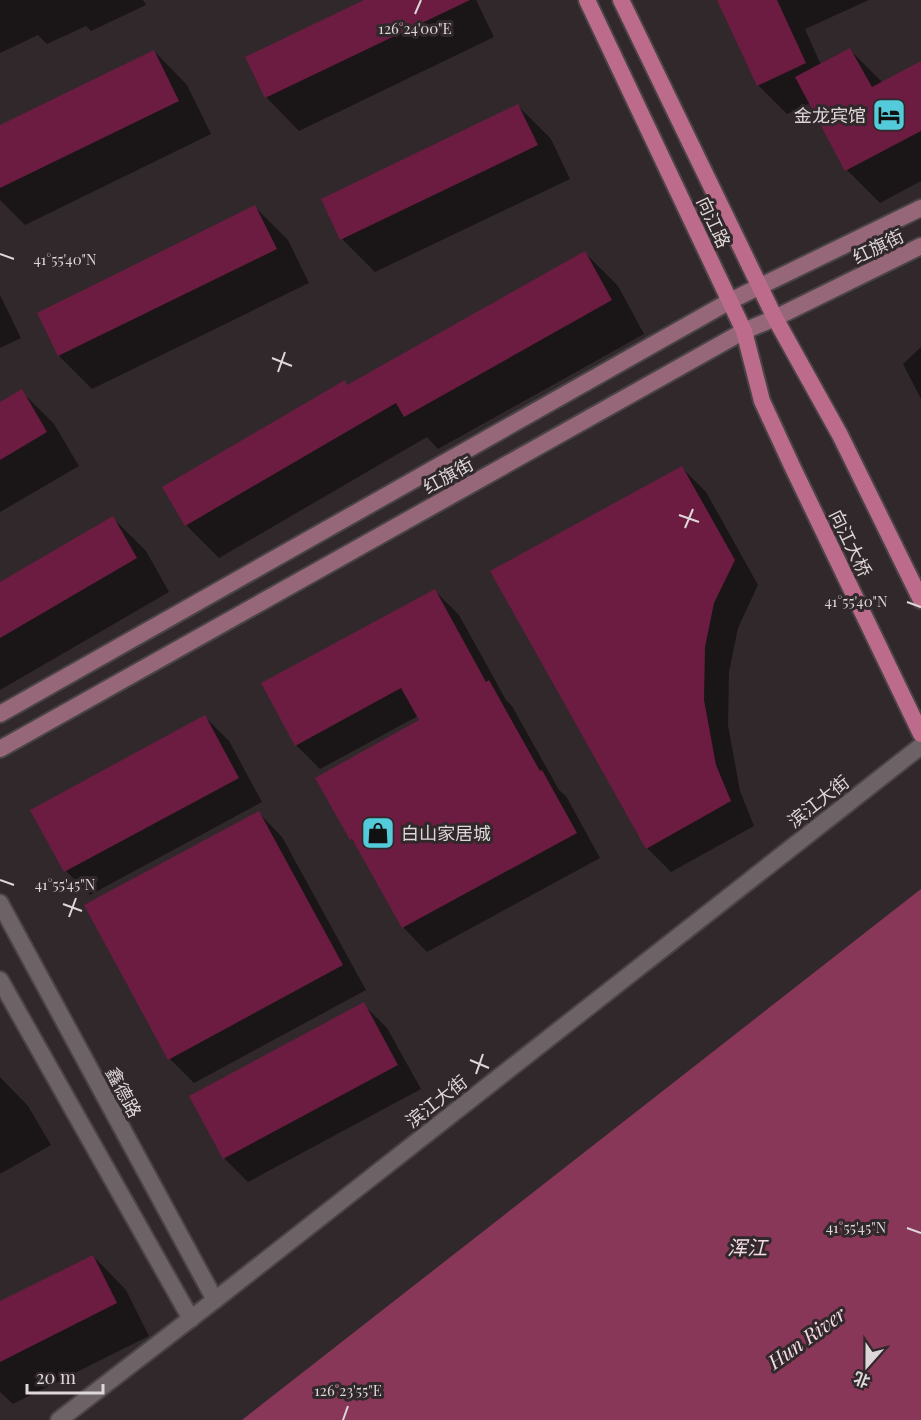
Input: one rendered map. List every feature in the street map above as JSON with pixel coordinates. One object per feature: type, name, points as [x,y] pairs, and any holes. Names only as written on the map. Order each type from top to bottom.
[{"type":"main road","name":"向江路","points":[[587,0],[744,331],[762,401],[792,466]]},
{"type":"main road","name":"向江路","points":[[621,0],[775,318],[840,435],[921,600]]},
{"type":"main road","points":[[0,714],[730,301],[921,208]]},
{"type":"main road","name":"红旗街","points":[[0,749],[744,331],[921,246]]},
{"type":"main road","name":"向江大桥","points":[[792,466],[921,734]]},
{"type":"street","name":"滨江大街","points":[[59,1420],[921,746]]},
{"type":"street","name":"鑫德路","points":[[0,903],[215,1300]]},
{"type":"street","points":[[0,980],[190,1318]]},
{"type":"water","name":"浑江","points":[[921,889],[921,1420],[242,1420]]},
{"type":"building","points":[[364,0],[470,0],[265,98],[245,57]]},
{"type":"building","points":[[717,0],[777,0],[806,63],[757,86]]},
{"type":"building","points":[[850,48],[872,87],[921,61],[921,131],[845,171],[795,77]]},
{"type":"building","points":[[154,50],[179,101],[0,188],[0,125]]},
{"type":"building","points":[[518,104],[538,145],[340,240],[321,199]]},
{"type":"building","points":[[255,205],[277,249],[58,356],[37,313]]},
{"type":"building","points":[[585,251],[612,300],[404,417],[396,403],[185,526],[162,487],[345,380],[347,385]]},
{"type":"building","points":[[22,389],[47,432],[0,460],[0,402]]},
{"type":"building","points":[[682,466],[735,560],[714,603],[705,647],[704,700],[716,765],[731,801],[646,849],[490,571]]},
{"type":"building","points":[[113,516],[137,558],[0,638],[0,582]]},
{"type":"building","points":[[435,589],[486,682],[489,680],[577,833],[402,928],[315,778],[419,720],[401,688],[295,746],[261,683]]},
{"type":"building","points":[[205,715],[239,778],[64,872],[30,810]]},
{"type":"building","points":[[259,811],[343,965],[168,1060],[84,905]]},
{"type":"building","points":[[364,1002],[398,1065],[223,1159],[189,1096]]},
{"type":"building","points":[[93,1255],[117,1303],[0,1362],[0,1301]]},
{"type":"place","name":"金龙宾馆","points":[[889,115]]},
{"type":"place","name":"白山家居城","points":[[378,833]]},
{"type":"water label","name":"Hun River","points":[[806,1337]]}]
